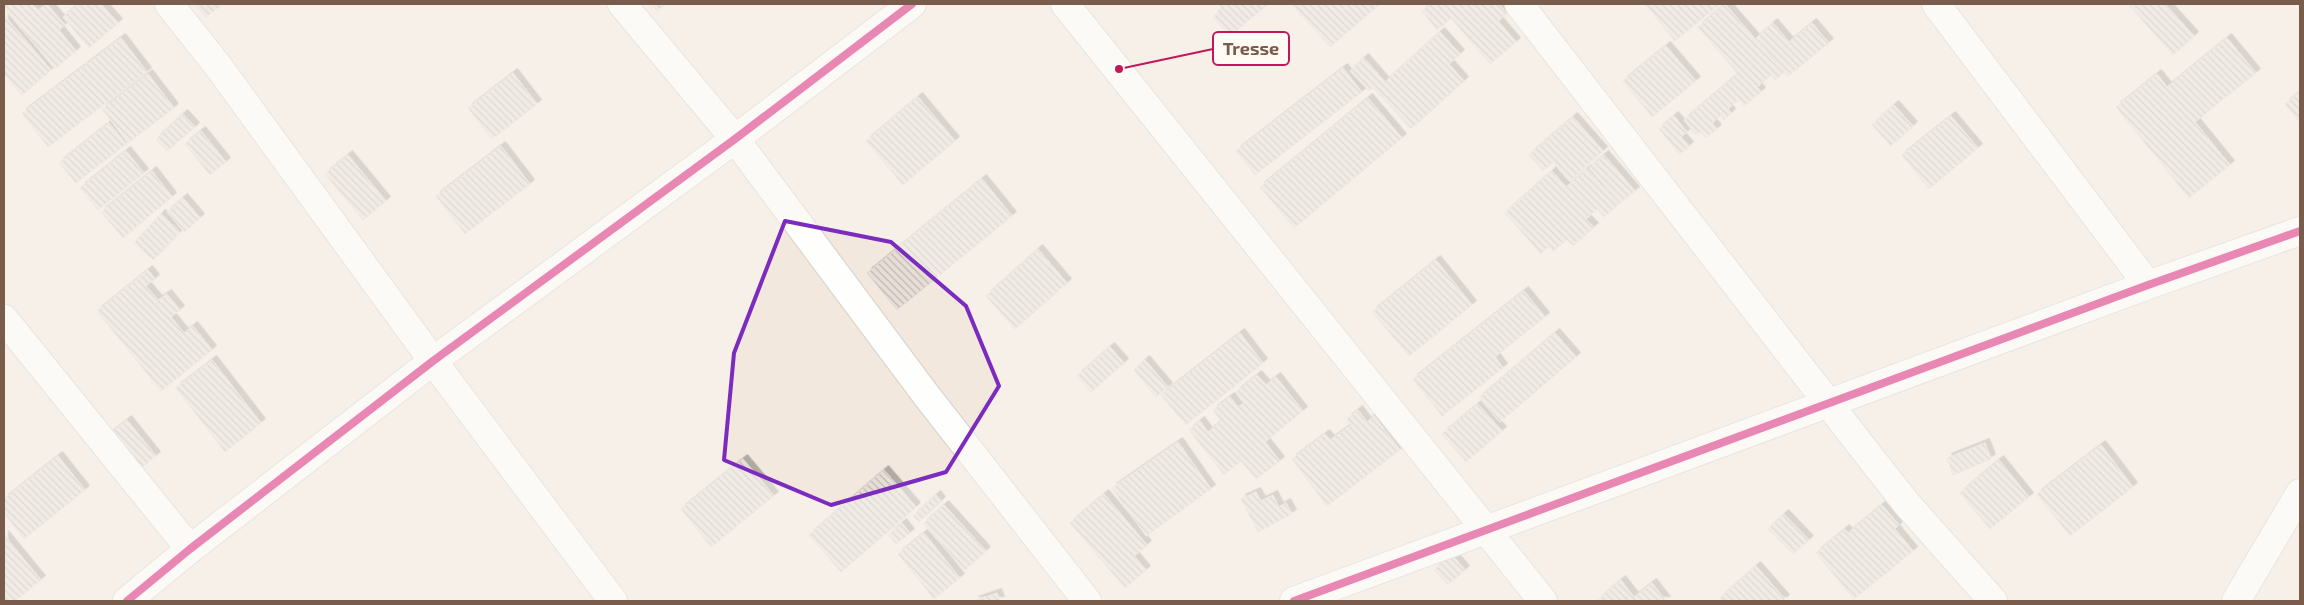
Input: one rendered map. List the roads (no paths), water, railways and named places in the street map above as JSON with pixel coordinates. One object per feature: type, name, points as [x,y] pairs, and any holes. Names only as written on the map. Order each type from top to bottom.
[{"type":"street","points":[[169,4],[218,66],[433,360],[613,601]]},
{"type":"street","points":[[622,4],[735,139],[926,395],[1087,601]]},
{"type":"street","points":[[127,601],[190,549],[433,360],[735,139],[912,4]]},
{"type":"street","points":[[1064,4],[1543,601]]},
{"type":"street","points":[[1519,4],[1907,504],[1993,601]]},
{"type":"street","points":[[1936,4],[2148,285]]},
{"type":"street","points":[[1294,601],[1829,402],[2148,285],[2300,232]]},
{"type":"street","points":[[4,319],[190,549]]},
{"type":"street","points":[[2236,601],[2300,493]]},
{"type":"place","name":"Tresse","points":[[1119,69]]}]
